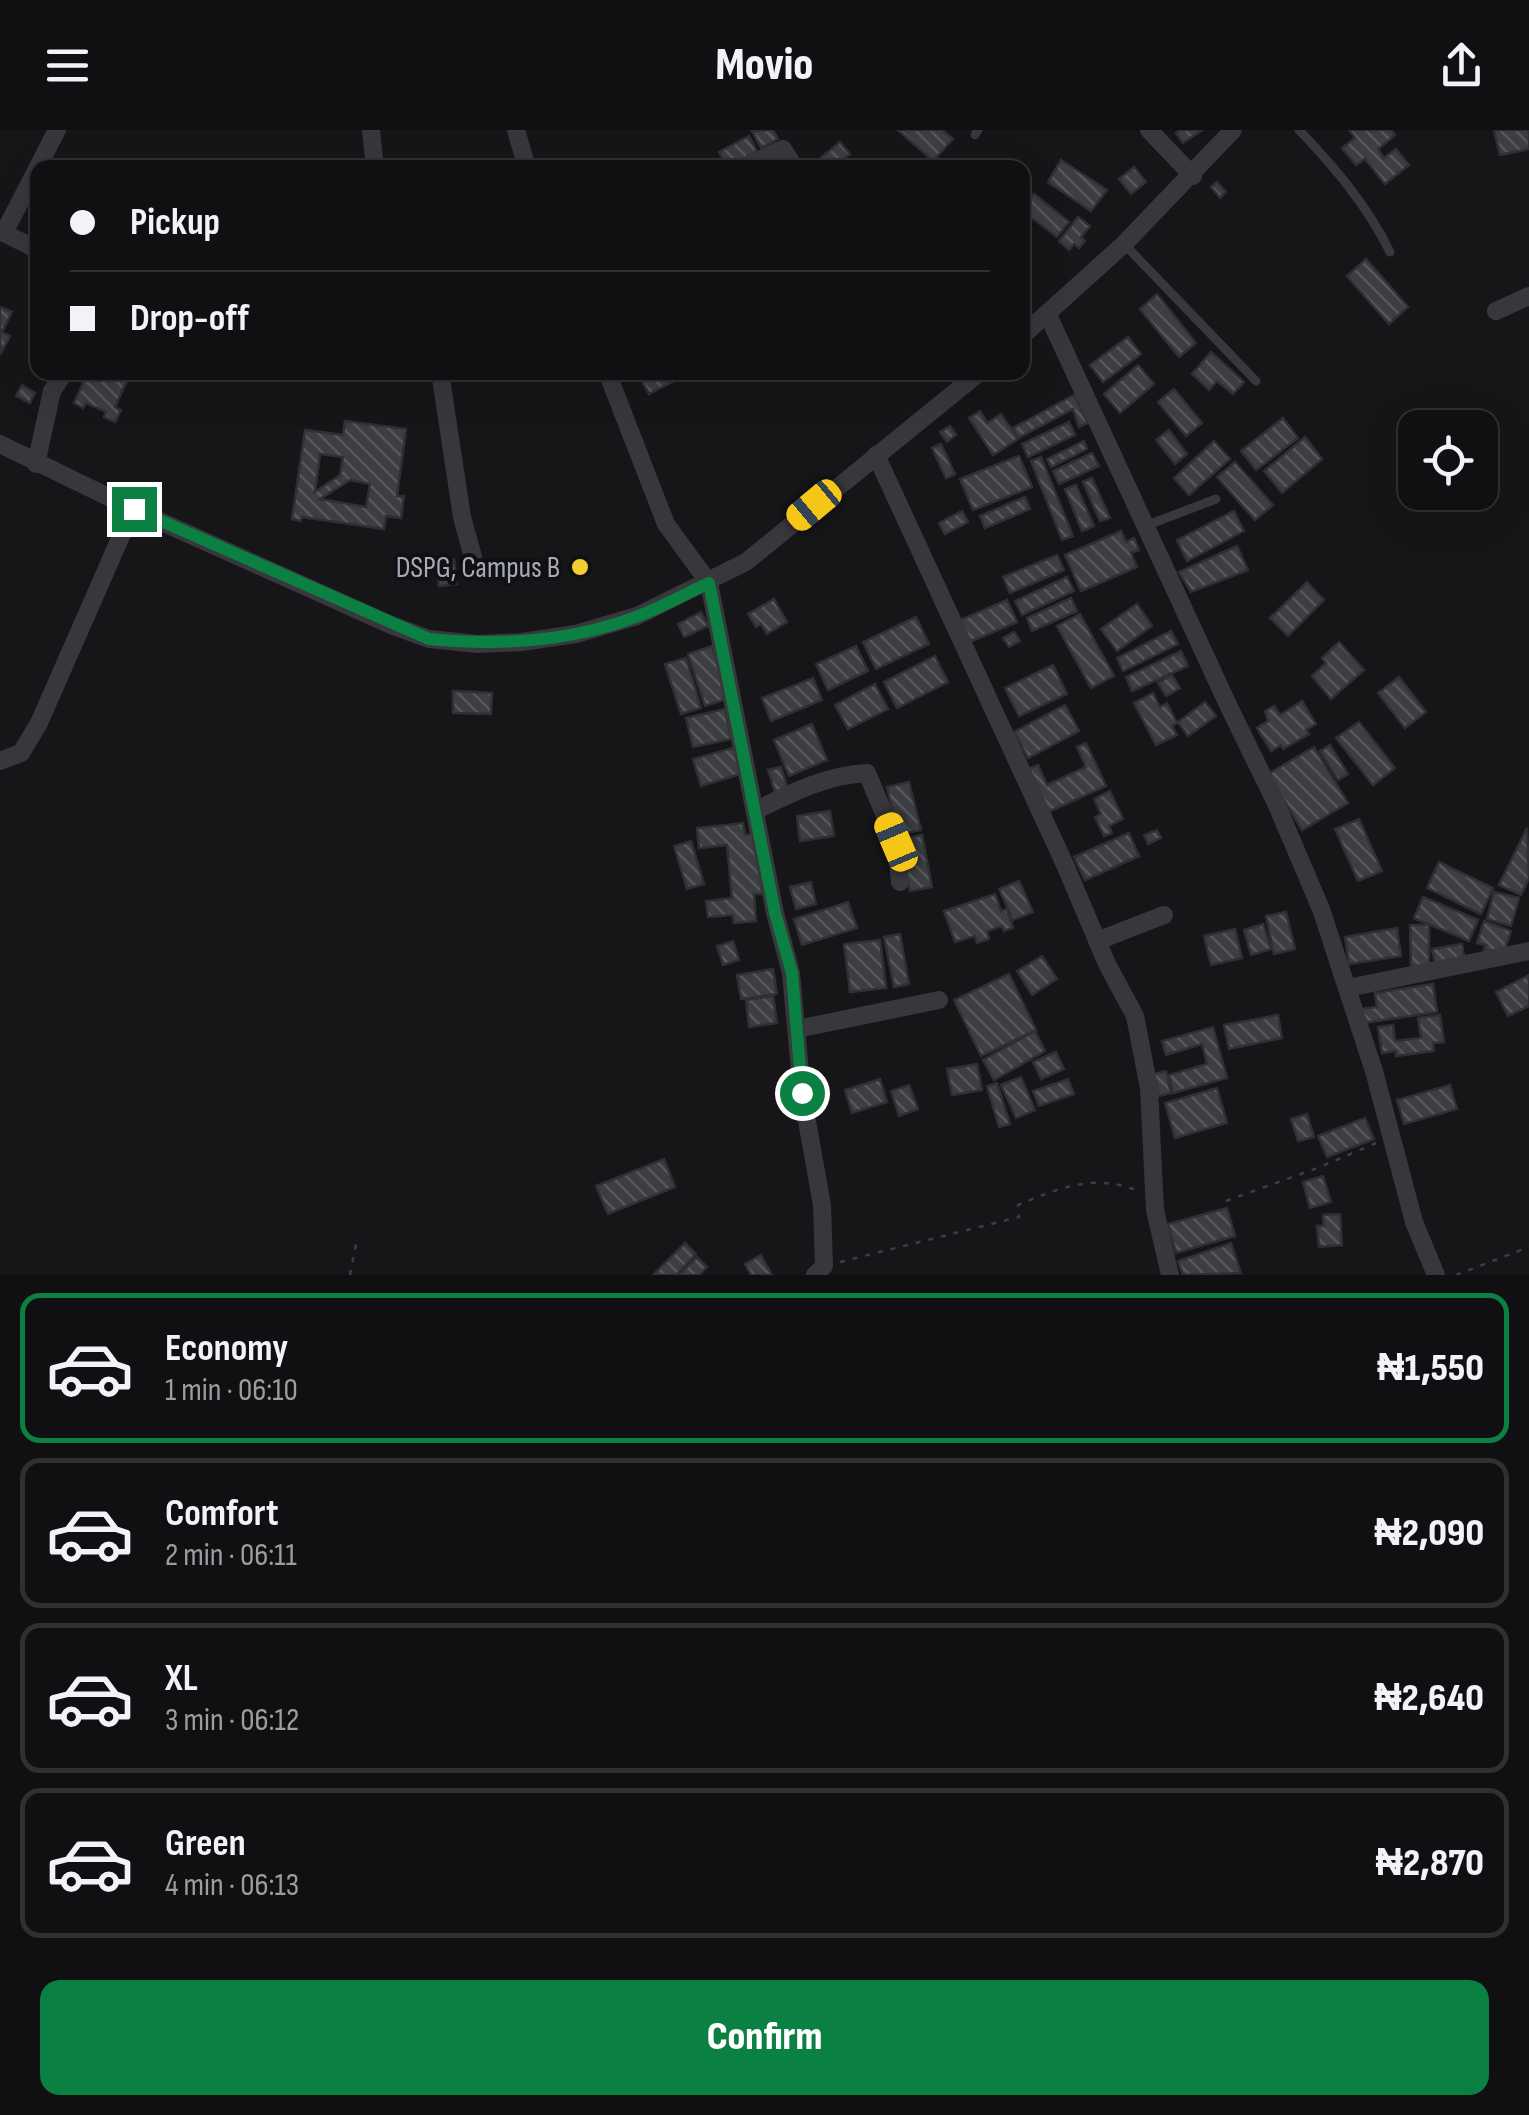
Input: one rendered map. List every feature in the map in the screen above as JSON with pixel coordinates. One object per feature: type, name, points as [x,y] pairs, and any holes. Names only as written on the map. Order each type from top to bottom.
[{"type":"street","points":[[40,160],[56,130]]},
{"type":"street","points":[[371,130],[374,160]]},
{"type":"street","points":[[516,130],[525,160]]},
{"type":"street","points":[[1150,130],[1192,176]]},
{"type":"street","points":[[1030,329],[1124,244],[1233,130]]},
{"type":"street","points":[[759,160],[783,149],[790,160]]},
{"type":"street","points":[[30,179],[2,232],[30,246]]},
{"type":"street","points":[[1496,311],[1529,296]]},
{"type":"street","points":[[1048,314],[1276,801],[1321,909],[1392,1136],[1414,1222],[1436,1275]]},
{"type":"street","points":[[36,464],[52,391],[60,380]]},
{"type":"street","points":[[441,380],[462,517],[473,557]]},
{"type":"street","points":[[610,380],[666,524],[709,583],[775,913],[792,973],[802,1093],[822,1204],[819,1271]]},
{"type":"street","points":[[0,444],[134,509],[429,639],[478,644],[522,642],[576,634],[637,616],[746,562],[970,380]]},
{"type":"street","points":[[876,454],[1097,941],[1135,1016],[1149,1088],[1154,1197],[1170,1275]]},
{"type":"street","points":[[0,761],[21,753],[39,723],[134,509]]},
{"type":"street","points":[[757,810],[800,789],[845,774],[867,773],[896,842],[900,882]]},
{"type":"street","points":[[1097,941],[1164,915]]},
{"type":"street","points":[[1348,988],[1529,952]]},
{"type":"street","points":[[797,1030],[939,1000]]},
{"type":"lane","points":[[1299,130],[1335,168],[1374,219],[1390,252]]},
{"type":"lane","points":[[1124,244],[1256,381]]},
{"type":"lane","points":[[1145,526],[1216,499]]},
{"type":"path","points":[[1226,1201],[1392,1136]]},
{"type":"path","points":[[819,1271],[1020,1217],[1018,1205],[1073,1185],[1116,1182],[1154,1197]]},
{"type":"path","points":[[350,1275],[357,1239]]},
{"type":"path","points":[[1456,1275],[1529,1248]]},
{"type":"building","points":[[773,130],[778,139],[761,148],[752,131]]},
{"type":"building","points":[[898,130],[942,130],[953,139],[932,160]]},
{"type":"building","points":[[1202,130],[1183,143],[1176,133]]},
{"type":"building","points":[[1349,130],[1391,130],[1395,135],[1378,149],[1384,158],[1396,149],[1409,165],[1385,184],[1365,159],[1356,165],[1342,148],[1355,138]]},
{"type":"building","points":[[1494,130],[1529,130],[1529,149],[1500,155]]},
{"type":"building","points":[[749,136],[757,151],[741,160],[724,160],[719,152]]},
{"type":"building","points":[[840,142],[850,154],[844,160],[818,160]]},
{"type":"building","points":[[1061,160],[1107,190],[1091,211],[1048,182]]},
{"type":"building","points":[[1134,167],[1146,182],[1131,194],[1119,179]]},
{"type":"building","points":[[1217,182],[1226,192],[1220,198],[1211,187]]},
{"type":"building","points":[[1034,194],[1069,222],[1057,237],[1030,216]]},
{"type":"building","points":[[1078,217],[1090,226],[1081,237],[1085,241],[1079,248],[1074,244],[1069,250],[1059,241]]},
{"type":"building","points":[[1366,259],[1408,307],[1389,324],[1347,276]]},
{"type":"building","points":[[1157,294],[1196,343],[1179,357],[1140,309]]},
{"type":"building","points":[[0,307],[12,312],[2,332],[10,336],[0,355]]},
{"type":"building","points":[[1128,337],[1141,354],[1103,382],[1090,365]]},
{"type":"building","points":[[1211,352],[1244,382],[1233,394],[1217,381],[1209,390],[1192,374]]},
{"type":"building","points":[[1138,365],[1154,384],[1120,413],[1104,394]]},
{"type":"building","points":[[84,380],[127,381],[115,407],[121,410],[115,422],[104,417],[106,412],[86,403],[83,408],[74,403]]},
{"type":"building","points":[[641,380],[674,381],[649,394]]},
{"type":"building","points":[[22,385],[35,393],[30,403],[16,396]]},
{"type":"building","points":[[1174,389],[1202,423],[1186,436],[1158,402]]},
{"type":"building","points":[[1074,395],[1088,423],[1079,427],[1073,409],[1018,438],[1013,428]]},
{"type":"building","points":[[980,411],[987,423],[1001,414],[1018,439],[993,455],[969,418]]},
{"type":"building","points":[[1283,418],[1298,438],[1256,470],[1241,451]]},
{"type":"building","points":[[345,421],[406,429],[397,496],[404,496],[401,518],[386,516],[384,529],[302,517],[301,521],[292,519],[305,430],[343,435]],"holes":[[[320,454],[343,457],[340,475],[315,492]],[[350,480],[370,484],[366,507],[320,499]]]},
{"type":"building","points":[[1069,422],[1075,435],[1028,457],[1022,444]]},
{"type":"building","points":[[950,426],[956,435],[947,442],[940,432]]},
{"type":"building","points":[[1169,430],[1187,454],[1175,464],[1156,440]]},
{"type":"building","points":[[1305,437],[1322,459],[1282,493],[1264,471]]},
{"type":"building","points":[[1084,441],[1087,449],[1051,467],[1047,459]]},
{"type":"building","points":[[1214,441],[1230,459],[1189,495],[1174,478]]},
{"type":"building","points":[[941,444],[955,474],[946,478],[932,448]]},
{"type":"building","points":[[1092,453],[1099,466],[1059,484],[1053,471]]},
{"type":"building","points":[[1019,456],[1032,487],[973,510],[960,479]]},
{"type":"building","points":[[1041,457],[1073,536],[1062,540],[1031,461]]},
{"type":"building","points":[[1235,462],[1273,505],[1255,520],[1217,477]]},
{"type":"building","points":[[1092,478],[1110,518],[1100,521],[1083,482]]},
{"type":"building","points":[[1076,485],[1094,526],[1082,531],[1065,489]]},
{"type":"building","points":[[1025,497],[1030,509],[985,528],[980,516]]},
{"type":"building","points":[[962,511],[968,522],[945,534],[939,523]]},
{"type":"building","points":[[1234,511],[1244,531],[1187,561],[1177,540]]},
{"type":"building","points":[[1121,531],[1126,542],[1134,538],[1139,550],[1131,553],[1137,567],[1081,591],[1065,555]]},
{"type":"building","points":[[1237,546],[1248,570],[1191,592],[1179,572]]},
{"type":"building","points":[[1057,555],[1064,570],[1010,593],[1003,577]]},
{"type":"building","points":[[454,560],[457,584],[439,586],[436,562]]},
{"type":"building","points":[[1067,577],[1074,591],[1022,615],[1015,601]]},
{"type":"building","points":[[1307,582],[1324,600],[1288,636],[1270,618]]},
{"type":"building","points":[[1071,598],[1077,611],[1032,631],[1027,618]]},
{"type":"building","points":[[774,599],[787,622],[767,634],[761,624],[756,627],[748,614]]},
{"type":"building","points":[[1007,600],[1017,622],[967,643],[958,621]]},
{"type":"building","points":[[1137,604],[1152,626],[1117,651],[1101,629]]},
{"type":"building","points":[[701,612],[708,626],[684,637],[678,624]]},
{"type":"building","points":[[1080,614],[1114,676],[1091,688],[1057,626]]},
{"type":"building","points":[[916,617],[929,644],[876,669],[863,642]]},
{"type":"building","points":[[1171,631],[1178,644],[1123,671],[1117,658]]},
{"type":"building","points":[[1014,632],[1020,641],[1009,647],[1003,638]]},
{"type":"building","points":[[1339,642],[1364,670],[1331,699],[1312,676],[1326,663],[1322,658]]},
{"type":"building","points":[[712,646],[730,698],[705,706],[688,654]]},
{"type":"building","points":[[856,646],[868,671],[828,690],[816,664]]},
{"type":"building","points":[[1181,651],[1188,666],[1132,691],[1126,677]]},
{"type":"building","points":[[935,656],[948,682],[897,708],[884,682]]},
{"type":"building","points":[[686,658],[701,708],[681,714],[665,664]]},
{"type":"building","points":[[1053,665],[1067,694],[1019,716],[1005,688]]},
{"type":"building","points":[[1172,675],[1180,688],[1166,696],[1158,683]]},
{"type":"building","points":[[1399,677],[1426,712],[1405,728],[1378,693]]},
{"type":"building","points":[[813,678],[822,700],[771,721],[762,698]]},
{"type":"building","points":[[875,684],[888,709],[848,729],[835,705]]},
{"type":"building","points":[[453,691],[492,693],[491,714],[453,713]]},
{"type":"building","points":[[1153,693],[1160,707],[1167,703],[1177,723],[1172,726],[1177,735],[1156,745],[1134,703]]},
{"type":"building","points":[[1302,701],[1316,724],[1306,730],[1309,734],[1283,749],[1281,745],[1271,751],[1257,728],[1268,721],[1265,711],[1274,706],[1280,715]]},
{"type":"building","points":[[1205,702],[1216,716],[1188,736],[1178,722]]},
{"type":"building","points":[[1065,705],[1079,731],[1028,758],[1014,732]]},
{"type":"building","points":[[725,709],[731,739],[693,747],[686,718]]},
{"type":"building","points":[[1359,722],[1395,768],[1373,785],[1336,738]]},
{"type":"building","points":[[812,724],[827,760],[789,776],[774,740]]},
{"type":"building","points":[[1086,743],[1106,786],[1044,814],[1024,771],[1038,765],[1047,785],[1086,767],[1077,747]]},
{"type":"building","points":[[1330,745],[1348,774],[1338,780],[1320,751]]},
{"type":"building","points":[[736,747],[744,773],[701,786],[693,759]]},
{"type":"building","points":[[1314,747],[1348,803],[1302,830],[1268,774]]},
{"type":"building","points":[[781,767],[788,789],[775,792],[768,770]]},
{"type":"building","points":[[909,782],[921,830],[898,835],[887,787]]},
{"type":"building","points":[[1110,791],[1123,819],[1109,826],[1112,833],[1104,836],[1095,817],[1101,814],[1094,799]]},
{"type":"building","points":[[830,811],[834,836],[800,841],[797,816]]},
{"type":"building","points":[[1359,819],[1382,871],[1358,881],[1335,829]]},
{"type":"building","points":[[743,823],[745,835],[757,834],[762,894],[754,894],[756,921],[734,923],[733,915],[708,917],[706,901],[732,898],[727,845],[699,848],[697,828]]},
{"type":"building","points":[[1527,828],[1529,878],[1521,895],[1499,885]]},
{"type":"building","points":[[1157,830],[1161,838],[1148,844],[1144,835]]},
{"type":"building","points":[[1129,833],[1139,856],[1085,880],[1074,857]]},
{"type":"building","points":[[922,835],[932,887],[910,891],[900,839]]},
{"type":"building","points":[[691,841],[704,884],[687,889],[674,846]]},
{"type":"building","points":[[1439,862],[1493,888],[1481,914],[1427,888]]},
{"type":"building","points":[[1019,881],[1033,912],[1013,920],[999,889]]},
{"type":"building","points":[[811,882],[816,904],[796,909],[790,887]]},
{"type":"building","points":[[1494,892],[1519,898],[1511,926],[1487,919]]},
{"type":"building","points":[[995,894],[1001,911],[1007,909],[1013,928],[1004,931],[1002,926],[987,931],[989,939],[977,943],[975,936],[955,942],[944,911]]},
{"type":"building","points":[[1423,897],[1478,920],[1469,941],[1414,918]]},
{"type":"building","points":[[848,902],[857,928],[802,945],[794,919]]},
{"type":"building","points":[[1286,912],[1295,949],[1274,954],[1266,916]]},
{"type":"building","points":[[1484,921],[1511,931],[1504,952],[1484,950],[1486,945],[1477,943]]},
{"type":"building","points":[[1263,924],[1271,949],[1251,955],[1244,930]]},
{"type":"building","points":[[1410,925],[1429,925],[1429,966],[1411,966]]},
{"type":"building","points":[[1397,928],[1401,956],[1349,964],[1345,937]]},
{"type":"building","points":[[1235,929],[1242,958],[1211,965],[1204,936]]},
{"type":"building","points":[[900,934],[909,984],[894,987],[884,937]]},
{"type":"building","points":[[880,940],[886,988],[850,992],[844,944]]},
{"type":"building","points":[[733,941],[739,960],[723,965],[717,946]]},
{"type":"building","points":[[1462,944],[1465,962],[1436,967],[1432,949]]},
{"type":"building","points":[[1042,956],[1057,979],[1032,995],[1017,971]]},
{"type":"building","points":[[773,969],[777,994],[741,999],[737,975]]},
{"type":"building","points":[[1009,974],[1036,1030],[981,1056],[954,1000]]},
{"type":"building","points":[[1529,975],[1529,1006],[1508,1016],[1496,992]]},
{"type":"building","points":[[1433,984],[1437,1012],[1363,1023],[1361,1009],[1377,1007],[1375,993]]},
{"type":"building","points":[[773,996],[777,1023],[749,1027],[746,1000]]},
{"type":"building","points":[[1278,1015],[1282,1038],[1229,1049],[1224,1025]]},
{"type":"building","points":[[1440,1015],[1444,1042],[1433,1043],[1434,1051],[1396,1056],[1396,1051],[1382,1053],[1378,1027],[1393,1025],[1395,1041],[1421,1038],[1418,1018]]},
{"type":"building","points":[[1213,1027],[1227,1078],[1173,1093],[1169,1075],[1207,1064],[1202,1044],[1166,1055],[1162,1041]]},
{"type":"building","points":[[1035,1031],[1045,1051],[994,1080],[983,1060]]},
{"type":"building","points":[[1056,1052],[1064,1069],[1041,1079],[1033,1062]]},
{"type":"building","points":[[977,1064],[982,1090],[952,1095],[947,1069]]},
{"type":"building","points":[[1166,1071],[1171,1093],[1159,1096],[1154,1074]]},
{"type":"building","points":[[1021,1077],[1035,1110],[1016,1118],[1001,1085]]},
{"type":"building","points":[[880,1079],[887,1102],[852,1113],[845,1090]]},
{"type":"building","points":[[1068,1079],[1074,1094],[1039,1106],[1033,1091]]},
{"type":"building","points":[[997,1083],[1010,1124],[999,1127],[987,1086]]},
{"type":"building","points":[[909,1085],[918,1109],[899,1116],[891,1091]]},
{"type":"building","points":[[1450,1085],[1457,1109],[1404,1124],[1397,1100]]},
{"type":"building","points":[[1217,1088],[1227,1123],[1175,1138],[1165,1103]]},
{"type":"building","points":[[1307,1114],[1314,1137],[1298,1141],[1291,1119]]},
{"type":"building","points":[[1365,1118],[1374,1139],[1327,1157],[1318,1136]]},
{"type":"building","points":[[664,1159],[675,1187],[608,1214],[596,1186]]},
{"type":"building","points":[[1323,1176],[1331,1202],[1310,1208],[1303,1182]]},
{"type":"building","points":[[1227,1208],[1235,1236],[1176,1253],[1168,1224]]},
{"type":"building","points":[[1340,1214],[1342,1245],[1319,1247],[1317,1226],[1324,1226],[1323,1215]]},
{"type":"building","points":[[685,1243],[696,1254],[676,1275],[653,1275]]},
{"type":"building","points":[[1231,1243],[1241,1273],[1183,1275],[1178,1261]]},
{"type":"building","points":[[761,1255],[772,1275],[751,1275],[745,1264]]},
{"type":"building","points":[[697,1257],[707,1267],[699,1275],[679,1275]]},
{"type":"place","name":"DSPG, Campus B","points":[[580,567]]},
{"type":"route","points":[[134,509],[429,639],[478,644],[576,634],[637,616],[709,583],[775,913],[792,973],[802,1093]]}]
